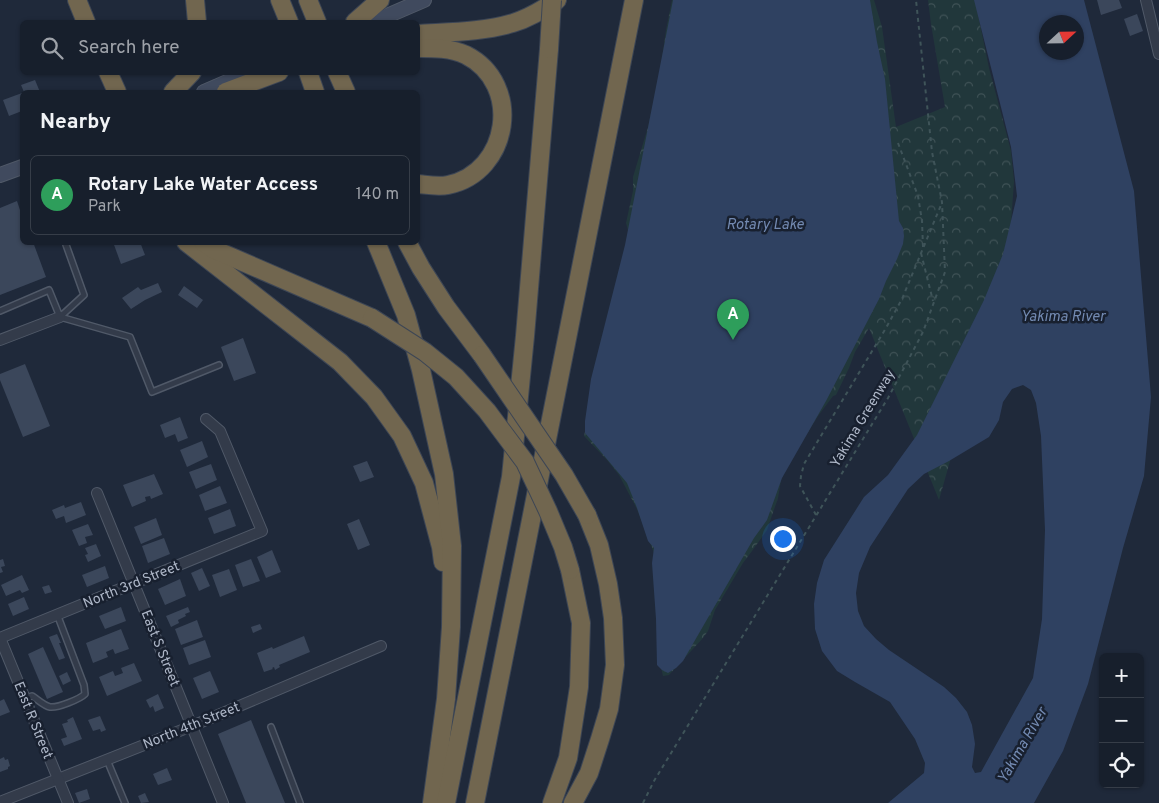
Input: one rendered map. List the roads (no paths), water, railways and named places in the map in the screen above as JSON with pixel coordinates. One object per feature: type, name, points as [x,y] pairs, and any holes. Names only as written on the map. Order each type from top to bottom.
[{"type":"highway","points":[[77,0],[85,20]]},
{"type":"highway","points":[[195,0],[197,20]]},
{"type":"highway","points":[[308,0],[316,20]]},
{"type":"highway","points":[[357,20],[380,0]]},
{"type":"highway","points":[[446,803],[511,477],[525,336],[552,0]]},
{"type":"highway","points":[[420,34],[482,29],[513,23],[542,10],[557,0]]},
{"type":"highway","points":[[475,803],[634,0]]},
{"type":"highway","points":[[277,7],[287,20]]},
{"type":"highway","points":[[420,48],[450,49],[466,55],[477,62],[487,72],[496,86],[501,99],[503,113],[498,144],[482,167],[472,175],[448,185],[420,184]]},
{"type":"highway","points":[[109,75],[115,90]]},
{"type":"highway","points":[[175,90],[189,75]]},
{"type":"highway","points":[[230,90],[263,75]]},
{"type":"highway","points":[[242,90],[264,75]]},
{"type":"highway","points":[[297,75],[301,90]]},
{"type":"highway","points":[[309,75],[314,90]]},
{"type":"highway","points":[[339,75],[345,90]]},
{"type":"highway","points":[[190,245],[340,362],[374,397],[402,436],[424,483],[441,547],[451,627]]},
{"type":"highway","points":[[207,245],[372,318],[425,352],[456,377],[487,411],[524,462],[563,547],[570,570],[581,623],[580,687],[568,758],[552,803]]},
{"type":"highway","points":[[377,245],[406,315],[421,370],[444,474],[452,546],[451,627],[446,699],[432,803]]},
{"type":"highway","points":[[409,245],[446,307],[482,355],[564,475],[587,515],[598,545],[608,584],[613,618],[615,664],[609,709],[600,739],[589,773],[573,803]]},
{"type":"main road","points":[[378,20],[424,0]]},
{"type":"main road","points":[[211,90],[262,75]]},
{"type":"main road","points":[[0,175],[20,168]]},
{"type":"street","points":[[1146,0],[1159,54]]},
{"type":"street","points":[[0,340],[60,317]]},
{"type":"street","name":"North 3rd Street","points":[[0,638],[262,531],[220,432],[206,419]]},
{"type":"street","name":"East S Street","points":[[97,493],[223,803]]},
{"type":"street","name":"East R Street","points":[[0,638],[28,697],[68,803]]},
{"type":"street","name":"North 4th Street","points":[[0,802],[192,726],[381,646]]},
{"type":"lane","points":[[60,317],[84,295],[66,245]]},
{"type":"lane","points":[[0,311],[49,290],[60,317]]},
{"type":"lane","points":[[60,317],[130,337],[152,392],[218,365]]},
{"type":"lane","points":[[28,697],[46,706],[53,707],[69,703],[85,694],[84,685],[57,614]]},
{"type":"lane","points":[[271,727],[300,803]]},
{"type":"lane","points":[[107,760],[125,803]]},
{"type":"water","name":"Rotary Lake","points":[[673,0],[870,0],[885,79],[899,221],[903,228],[904,236],[903,244],[879,299],[826,401],[782,478],[767,520],[754,538],[683,661],[668,673],[657,665],[652,563],[654,548],[648,541],[627,483],[585,433],[585,421],[591,379],[625,245]]},
{"type":"water","name":"Yakima River","points":[[974,0],[1084,0],[1134,191],[1151,397],[1144,476],[1123,548],[1088,684],[1063,751],[1034,803],[888,803],[924,773],[925,763],[915,739],[890,702],[837,671],[822,651],[815,629],[814,604],[817,583],[824,560],[864,497],[888,475],[917,435],[984,300],[1003,254],[1017,196],[1011,147]],"holes":[[[1023,385],[1031,390],[1036,403],[1041,436],[1045,530],[1042,619],[1033,678],[981,772],[975,773],[972,767],[975,744],[972,725],[967,712],[944,687],[876,639],[864,626],[858,611],[856,593],[859,573],[870,547],[908,489],[924,474],[989,437],[999,420],[1003,402],[1012,389]]]},
{"type":"place","name":"Rotary Lake Water Access","points":[[733,340]]}]
